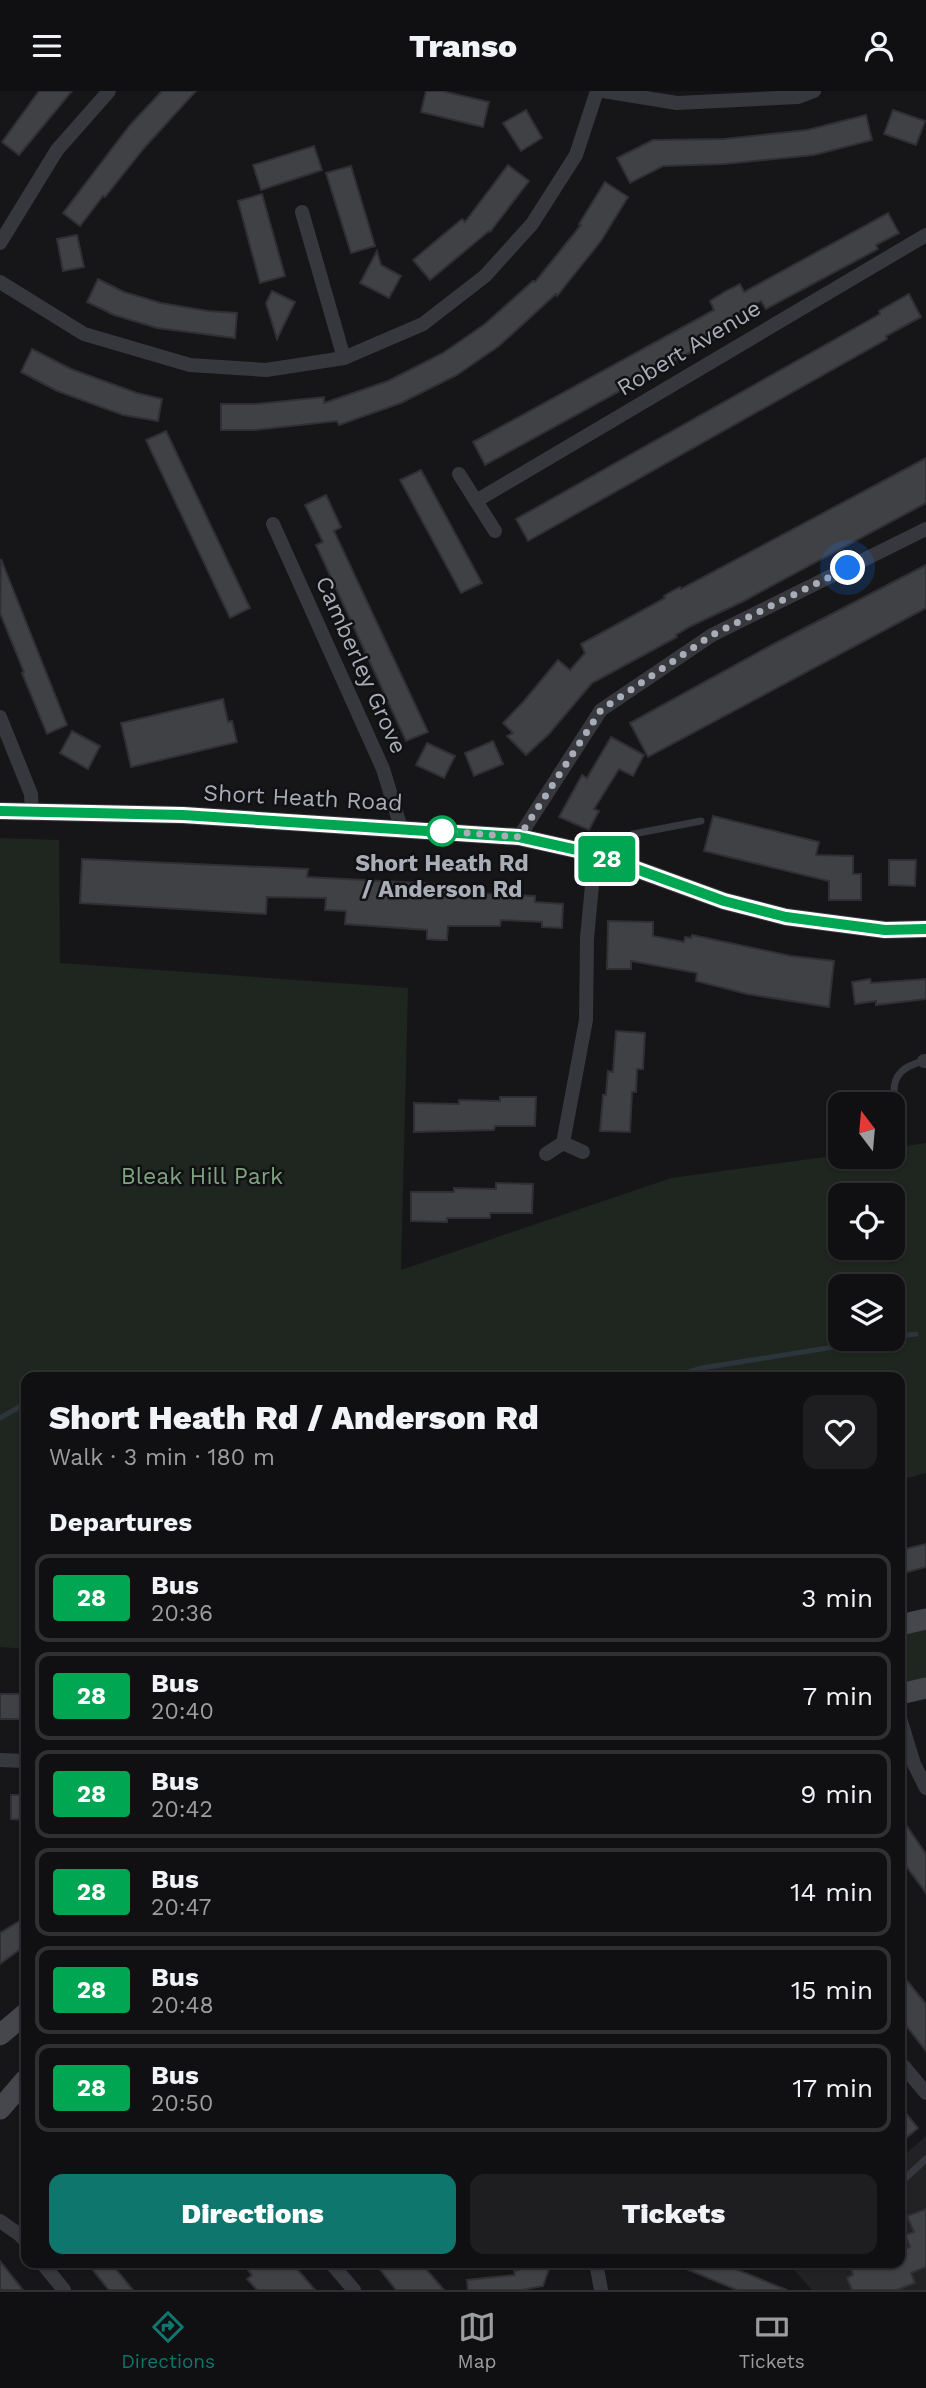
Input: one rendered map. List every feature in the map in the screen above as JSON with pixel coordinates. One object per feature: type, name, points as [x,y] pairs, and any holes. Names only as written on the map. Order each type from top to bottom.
[{"type":"main road","points":[[905,1624],[926,1619]]},
{"type":"main road","points":[[905,1693],[926,1688]]},
{"type":"main road","points":[[0,2035],[21,2017]]},
{"type":"main road","points":[[0,2109],[21,2085]]},
{"type":"street","points":[[0,243],[57,150],[109,91]]},
{"type":"street","points":[[0,282],[84,334],[190,365],[266,370],[344,358],[423,324],[485,276],[532,224],[576,155],[597,91]]},
{"type":"street","points":[[603,91],[677,103],[798,97],[814,91]]},
{"type":"street","points":[[302,212],[344,358]]},
{"type":"street","name":"Robert Avenue","points":[[476,501],[926,235]]},
{"type":"street","points":[[459,474],[495,531]]},
{"type":"street","name":"Camberley Grove","points":[[273,524],[383,769],[401,828]]},
{"type":"street","points":[[519,837],[601,710],[712,635],[926,529]]},
{"type":"street","points":[[0,717],[31,794],[32,812]]},
{"type":"street","name":"Short Heath Road","points":[[0,811],[183,815],[519,837],[595,854],[724,901],[786,917],[885,930],[926,929]]},
{"type":"street","points":[[546,1154],[563,1143],[586,1020],[587,938],[595,854]]},
{"type":"street","points":[[563,1143],[583,1151]]},
{"type":"street","points":[[905,1734],[914,1764],[926,1788]]},
{"type":"street","points":[[0,1760],[21,1761]]},
{"type":"street","points":[[905,2068],[926,2093]]},
{"type":"street","points":[[0,2221],[21,2236]]},
{"type":"street","points":[[46,2268],[64,2290]]},
{"type":"street","points":[[335,2268],[354,2290]]},
{"type":"street","points":[[597,2268],[601,2290]]},
{"type":"lane","points":[[619,863],[634,834],[701,821]]},
{"type":"lane","points":[[894,1092],[896,1076],[901,1070],[925,1061]]},
{"type":"lane","points":[[905,2178],[926,2159]]},
{"type":"shaded area","points":[[926,2136],[926,2290],[812,2290],[792,2268],[905,2268],[905,2155]]},
{"type":"green space","name":"Bleak Hill Park","points":[[0,838],[59,840],[60,963],[408,988],[401,1270],[671,1178],[828,1157],[828,1169],[905,1169],[905,1146],[926,1143],[926,1473],[905,1479],[905,1372],[21,1372],[21,1649],[0,1647]]},
{"type":"green space","points":[[926,1626],[926,1680],[905,1685],[905,1631]]},
{"type":"building","points":[[39,91],[72,91],[19,155],[2,142]]},
{"type":"building","points":[[162,91],[196,91],[145,147],[80,226],[63,213],[130,125]]},
{"type":"building","points":[[426,91],[442,91],[489,102],[483,127],[421,112]]},
{"type":"building","points":[[526,110],[542,138],[521,151],[503,123]]},
{"type":"building","points":[[893,110],[925,121],[916,145],[884,134]]},
{"type":"building","points":[[866,115],[872,140],[814,155],[724,164],[663,166],[630,183],[617,158],[653,140],[724,139],[807,130]]},
{"type":"building","points":[[314,146],[322,170],[261,190],[253,165]]},
{"type":"building","points":[[508,165],[529,181],[490,232],[430,280],[413,260],[462,219],[465,222]]},
{"type":"building","points":[[351,166],[375,246],[351,253],[326,173]]},
{"type":"building","points":[[605,182],[628,197],[601,241],[557,296],[556,294],[499,346],[457,375],[401,403],[339,425],[337,421],[254,430],[221,430],[221,404],[256,404],[324,397],[324,403],[388,381],[443,353],[485,324],[535,282],[581,225],[579,224]]},
{"type":"building","points":[[262,194],[285,276],[260,283],[238,201]]},
{"type":"building","points":[[888,213],[899,233],[876,245],[878,249],[766,309],[761,301],[715,327],[720,336],[485,465],[473,442],[714,310],[710,301],[726,291],[740,284],[744,292]]},
{"type":"building","points":[[77,235],[84,267],[63,271],[57,239]]},
{"type":"building","points":[[377,251],[381,265],[401,276],[389,298],[360,283]]},
{"type":"building","points":[[98,279],[124,292],[161,303],[237,313],[235,338],[157,328],[114,315],[87,302]]},
{"type":"building","points":[[272,291],[295,302],[277,339],[266,303]]},
{"type":"building","points":[[909,294],[921,317],[886,336],[887,339],[528,541],[516,519],[880,314],[879,311]]},
{"type":"building","points":[[32,349],[71,369],[137,393],[162,399],[158,421],[123,415],[57,391],[21,372]]},
{"type":"building","points":[[166,431],[250,608],[230,618],[146,440]]},
{"type":"building","points":[[926,458],[926,503],[742,602],[691,626],[676,635],[677,637],[592,683],[549,734],[526,755],[507,736],[513,733],[503,723],[558,660],[570,670],[585,653],[581,644],[665,598],[664,596],[672,591],[680,587],[681,589]]},
{"type":"building","points":[[421,470],[482,583],[461,593],[400,480]]},
{"type":"building","points":[[326,495],[341,527],[334,531],[428,732],[406,741],[316,545],[323,542],[305,505]]},
{"type":"building","points":[[1,559],[67,725],[47,734],[0,613]]},
{"type":"building","points":[[926,565],[926,608],[648,757],[630,723]]},
{"type":"building","points":[[223,699],[228,722],[232,721],[237,742],[131,767],[121,723]]},
{"type":"building","points":[[72,731],[100,746],[88,769],[60,753]]},
{"type":"building","points":[[611,737],[644,755],[633,776],[619,769],[594,809],[599,811],[589,830],[559,817],[582,775],[587,778]]},
{"type":"building","points":[[493,741],[503,764],[474,776],[465,753]]},
{"type":"building","points":[[427,743],[455,756],[444,778],[416,765]]},
{"type":"building","points":[[713,816],[819,842],[816,855],[853,856],[853,874],[861,874],[861,900],[829,900],[829,881],[704,851]]},
{"type":"building","points":[[82,859],[308,869],[307,877],[421,883],[456,886],[456,892],[535,896],[535,902],[563,904],[562,928],[542,927],[542,922],[501,920],[500,926],[448,926],[447,940],[438,940],[427,939],[427,930],[345,924],[346,911],[325,910],[326,898],[267,897],[266,914],[80,903]]},
{"type":"building","points":[[889,860],[916,860],[915,886],[889,885]]},
{"type":"building","points":[[608,921],[653,922],[653,936],[684,942],[685,937],[691,938],[692,935],[791,956],[834,961],[829,1007],[747,994],[696,981],[697,973],[631,961],[631,969],[607,969]]},
{"type":"building","points":[[870,979],[871,983],[926,979],[926,999],[876,1005],[876,1001],[855,1004],[852,982]]},
{"type":"building","points":[[616,1031],[645,1033],[643,1069],[637,1069],[636,1092],[632,1092],[630,1132],[600,1131],[608,1071],[613,1072]]},
{"type":"building","points":[[500,1097],[536,1097],[535,1126],[414,1132],[414,1103],[459,1104],[459,1100],[500,1101]]},
{"type":"building","points":[[496,1183],[533,1184],[532,1213],[490,1213],[490,1218],[447,1218],[447,1222],[411,1221],[411,1192],[454,1192],[454,1188],[496,1189]]},
{"type":"building","points":[[926,1544],[926,1567],[905,1573],[905,1549]]},
{"type":"building","points":[[0,1694],[21,1694],[21,1719],[0,1719]]},
{"type":"building","points":[[11,1795],[21,1795],[21,1820],[11,1819]]},
{"type":"building","points":[[905,1823],[926,1854],[926,1893],[905,1865]]},
{"type":"building","points":[[21,1920],[21,1949],[0,1964],[0,1933]]},
{"type":"building","points":[[905,1978],[926,2004],[926,2051],[905,2024]]},
{"type":"building","points":[[905,2112],[918,2128],[905,2139]]},
{"type":"building","points":[[926,2209],[926,2267],[911,2273],[915,2283],[897,2290],[852,2290],[847,2278],[853,2275],[851,2269],[905,2268],[905,2249],[910,2247],[905,2235],[914,2232],[907,2216]]},
{"type":"building","points":[[0,2261],[23,2290],[0,2290]]},
{"type":"building","points":[[91,2268],[115,2268],[133,2290],[109,2290]]},
{"type":"building","points":[[246,2268],[296,2268],[315,2290],[257,2290],[247,2279],[252,2275]]},
{"type":"building","points":[[379,2268],[425,2268],[444,2290],[396,2290]]},
{"type":"building","points":[[549,2268],[543,2286],[522,2290],[468,2290],[467,2280],[515,2275],[514,2271]]},
{"type":"building","points":[[684,2268],[733,2268],[787,2290],[737,2290]]},
{"type":"waterway","points":[[905,1335],[916,1334]]},
{"type":"waterway","points":[[689,1372],[828,1348]]},
{"type":"waterway","points":[[0,1418],[21,1406]]},
{"type":"bus line","name":"28","points":[[0,811],[183,815],[519,837],[595,854],[724,901],[786,917],[885,930],[926,929]]},
{"type":"place","name":"Short Heath Rd / Anderson Rd","points":[[442,831]]},
{"type":"route","points":[[442,831],[519,837],[601,710],[712,635],[848,568]]}]
